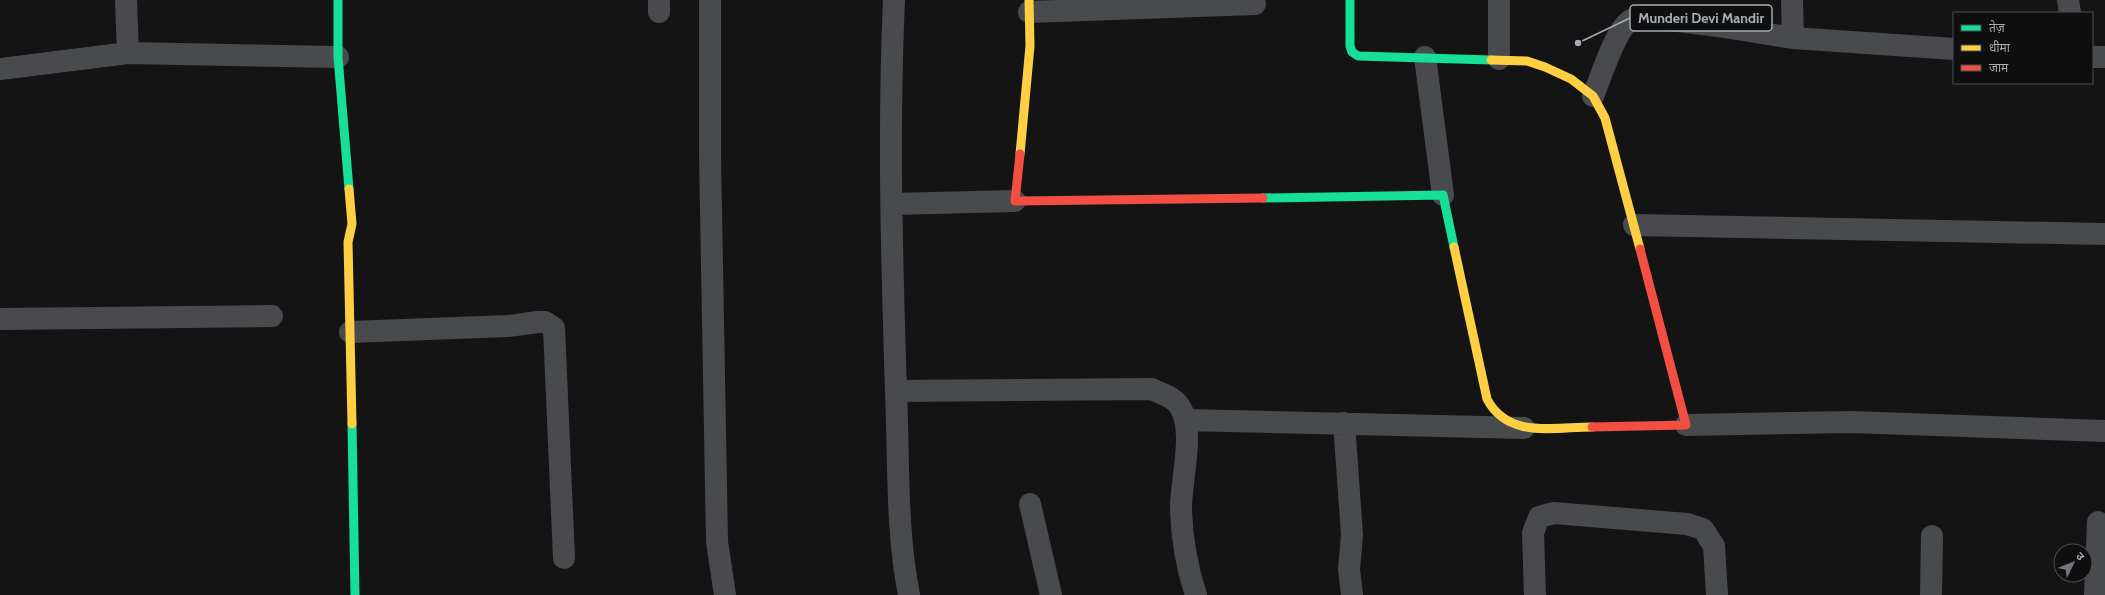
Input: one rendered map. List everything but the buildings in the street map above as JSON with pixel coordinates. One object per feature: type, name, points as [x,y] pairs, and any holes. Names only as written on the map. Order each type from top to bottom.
[{"type":"street","points":[[126,0],[128,53]]},
{"type":"street","points":[[338,0],[338,57],[352,224],[348,242],[355,595]]},
{"type":"street","points":[[710,0],[710,154],[717,542],[725,595]]},
{"type":"street","points":[[894,0],[892,56],[892,204],[896,391],[902,558],[909,595]]},
{"type":"street","points":[[1350,0],[1350,46],[1352,52],[1358,56],[1527,61],[1549,68],[1575,82],[1593,96],[1605,118],[1686,425]]},
{"type":"street","points":[[1499,0],[1499,59]]},
{"type":"street","points":[[1792,0],[1793,38]]},
{"type":"street","points":[[2068,0],[2070,12]]},
{"type":"street","points":[[1015,201],[1030,46],[1029,6],[1255,4]]},
{"type":"street","points":[[1593,96],[1620,33],[1632,20],[1642,18],[1793,38],[1953,49]]},
{"type":"street","points":[[0,69],[128,53],[338,57]]},
{"type":"street","points":[[1425,57],[1443,194],[1487,399],[1492,410],[1498,416],[1510,424],[1524,428]]},
{"type":"street","points":[[2093,57],[2105,57]]},
{"type":"street","points":[[892,204],[1443,194]]},
{"type":"street","points":[[1634,225],[2105,234]]},
{"type":"street","points":[[0,319],[272,316]]},
{"type":"street","points":[[350,332],[508,326],[538,322],[545,322],[554,328],[564,558]]},
{"type":"street","points":[[896,391],[1152,389],[1166,395],[1178,404],[1185,420],[1187,450],[1182,482],[1181,510],[1189,574],[1196,595]]},
{"type":"street","points":[[1185,420],[1524,428],[1851,422],[2105,431]]},
{"type":"street","points":[[1344,423],[1352,535],[1349,569],[1352,595]]},
{"type":"street","points":[[1030,504],[1051,595]]},
{"type":"street","points":[[1535,595],[1533,533],[1539,517],[1554,513],[1687,524],[1703,529],[1714,546],[1717,595]]},
{"type":"street","points":[[2095,595],[2098,522]]},
{"type":"street","points":[[1931,595],[1932,536]]},
{"type":"traffic: fast","points":[[338,0],[338,57],[349,189]]},
{"type":"traffic: fast","points":[[1350,0],[1350,46],[1352,52],[1358,56],[1491,60]]},
{"type":"traffic: fast","points":[[1263,198],[1443,195],[1454,247]]},
{"type":"traffic: fast","points":[[352,424],[355,595]]},
{"type":"traffic: slow","points":[[1020,154],[1030,46],[1029,0]]},
{"type":"traffic: slow","points":[[1491,60],[1527,61],[1545,67],[1571,79],[1593,96],[1605,118],[1640,249]]},
{"type":"traffic: slow","points":[[349,189],[352,224],[348,242],[352,424]]},
{"type":"traffic: slow","points":[[1454,247],[1487,399],[1496,412],[1507,420],[1519,425],[1533,428],[1548,429],[1592,427]]},
{"type":"traffic: jam","points":[[1020,154],[1015,201],[1263,198]]},
{"type":"traffic: jam","points":[[1592,427],[1686,425],[1640,249]]},
{"type":"place","name":"Munderi Devi Mandir","points":[[1578,43]]}]
